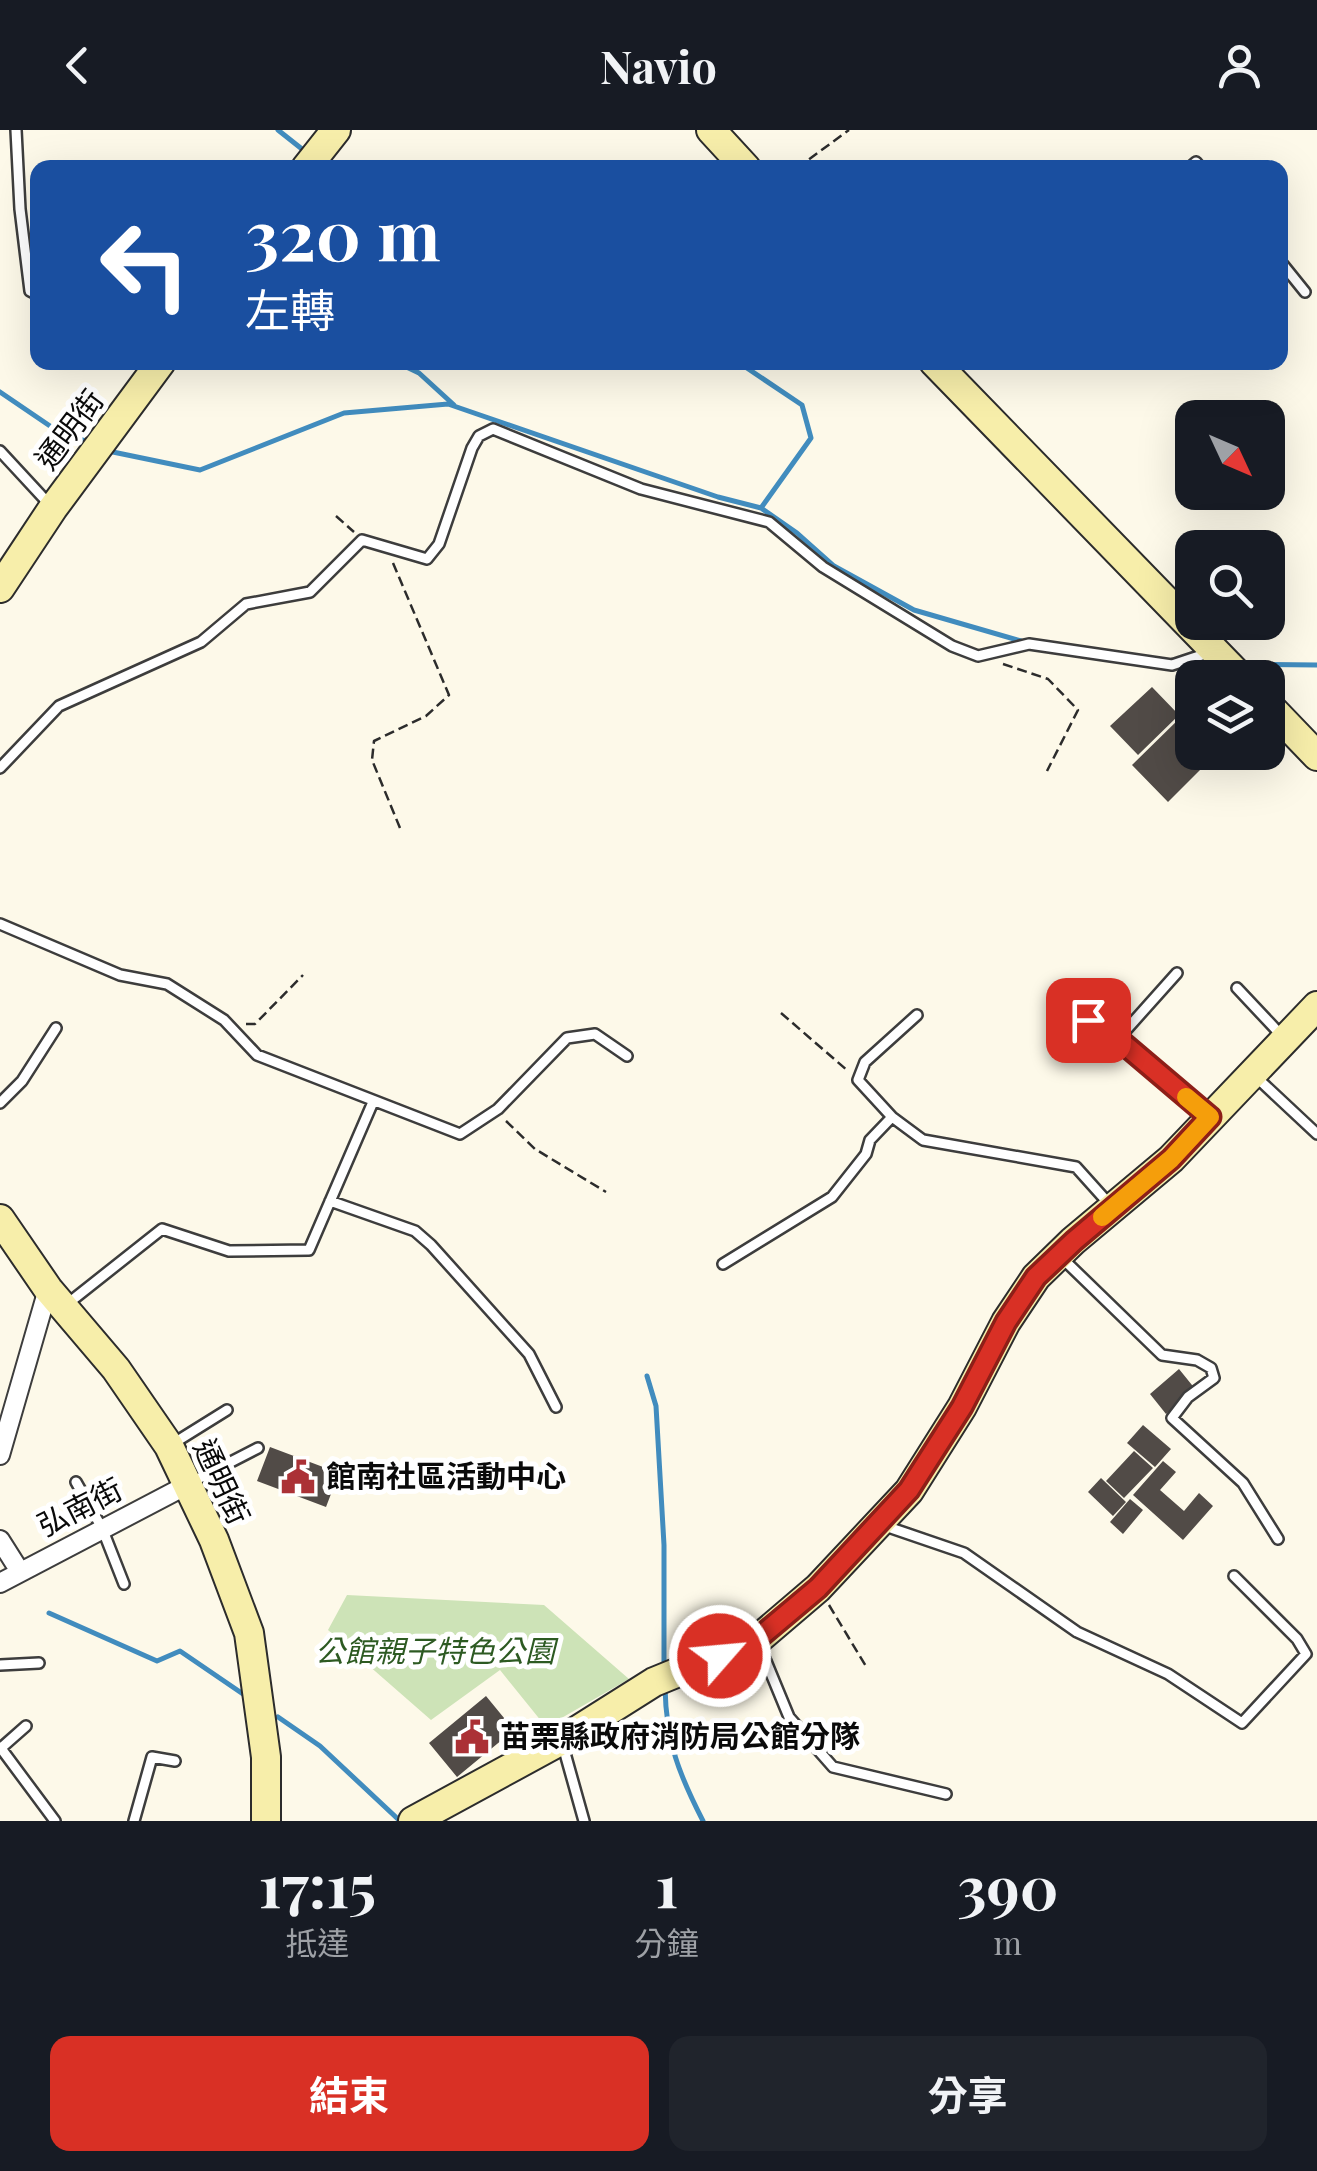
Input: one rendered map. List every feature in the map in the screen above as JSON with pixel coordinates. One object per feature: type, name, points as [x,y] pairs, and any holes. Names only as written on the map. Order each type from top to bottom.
[{"type":"street","points":[[710,130],[738,160]]},
{"type":"street","name":"通明街","points":[[0,588],[53,508],[155,370]]},
{"type":"street","points":[[946,370],[1224,660]]},
{"type":"street","points":[[1285,723],[1317,756]]},
{"type":"street","points":[[413,1821],[562,1740],[654,1682],[756,1640],[818,1588],[909,1490],[962,1407],[1006,1322],[1036,1277],[1171,1159],[1317,1006]]},
{"type":"street","name":"通明街","points":[[0,1219],[56,1298],[116,1369],[169,1446],[214,1540],[249,1633],[266,1757],[266,1821]]},
{"type":"street","points":[[0,1456],[56,1298]]},
{"type":"street","name":"弘南街","points":[[0,1582],[187,1485]]},
{"type":"street","points":[[0,1540],[19,1570]]},
{"type":"lane","points":[[16,130],[30,291]]},
{"type":"lane","points":[[1288,271],[1305,292]]},
{"type":"lane","points":[[0,768],[60,706],[200,642],[246,604],[310,592],[362,540],[427,559],[439,544],[472,448],[479,436],[492,429],[641,490],[769,522],[823,567],[952,646],[978,656],[1029,644],[1172,665],[1215,650]]},
{"type":"lane","points":[[0,452],[53,508]]},
{"type":"lane","points":[[0,924],[120,975],[167,984],[226,1022],[257,1055],[460,1134],[495,1110],[567,1038],[595,1034],[627,1056]]},
{"type":"lane","points":[[1118,1039],[1178,973]]},
{"type":"lane","points":[[1237,988],[1284,1039]]},
{"type":"lane","points":[[1058,1002],[1118,1039],[1210,1117]]},
{"type":"lane","points":[[917,1015],[865,1062],[858,1080],[892,1116],[923,1140],[1076,1166],[1113,1208]]},
{"type":"lane","points":[[0,1104],[22,1081],[56,1028]]},
{"type":"lane","points":[[1252,1072],[1317,1134]]},
{"type":"lane","points":[[56,1298],[162,1230],[229,1251],[310,1250],[373,1102]]},
{"type":"lane","points":[[722,1264],[832,1197],[866,1154],[870,1140],[892,1116]]},
{"type":"lane","points":[[330,1201],[414,1231],[431,1244],[529,1354],[556,1407]]},
{"type":"lane","points":[[1060,1255],[1162,1355],[1197,1360],[1211,1368],[1214,1378],[1188,1397],[1172,1418],[1243,1483],[1278,1539]]},
{"type":"lane","points":[[169,1446],[227,1410]]},
{"type":"lane","points":[[187,1485],[258,1448]]},
{"type":"lane","points":[[76,1482],[102,1528],[124,1584]]},
{"type":"lane","points":[[878,1524],[964,1553],[1077,1632],[1168,1674],[1242,1723],[1306,1654],[1297,1639],[1234,1576]]},
{"type":"lane","points":[[756,1640],[790,1717],[832,1767],[946,1794]]},
{"type":"lane","points":[[0,1665],[39,1663]]},
{"type":"lane","points":[[26,1726],[0,1748],[50,1819]]},
{"type":"lane","points":[[562,1740],[584,1821]]},
{"type":"lane","points":[[134,1821],[152,1757],[175,1761]]},
{"type":"path","points":[[808,160],[849,130]]},
{"type":"path","points":[[336,516],[362,540]]},
{"type":"path","points":[[387,547],[420,634],[449,695],[426,716],[374,742],[372,760],[400,828]]},
{"type":"path","points":[[978,656],[1048,679],[1078,710],[1047,771]]},
{"type":"path","points":[[226,1022],[256,1024],[304,975]]},
{"type":"path","points":[[781,1013],[858,1080]]},
{"type":"path","points":[[495,1110],[535,1149],[606,1192]]},
{"type":"path","points":[[818,1588],[867,1668]]},
{"type":"green space","name":"公館親子特色公園","points":[[347,1595],[544,1605],[629,1679],[546,1727],[500,1670],[431,1720],[328,1630]]},
{"type":"building","points":[[1152,687],[1175,711],[1175,719],[1138,755],[1110,726]]},
{"type":"building","points":[[1175,723],[1175,770],[1200,770],[1168,802],[1132,765]]},
{"type":"building","points":[[1179,1369],[1196,1390],[1166,1414],[1150,1394]]},
{"type":"building","points":[[1143,1425],[1171,1449],[1155,1467],[1127,1443]]},
{"type":"building","name":"館南社區活動中心","points":[[270,1447],[339,1473],[326,1507],[257,1481]]},
{"type":"building","points":[[1134,1451],[1153,1468],[1124,1498],[1106,1481]]},
{"type":"building","points":[[1163,1461],[1176,1472],[1160,1490],[1184,1511],[1199,1493],[1213,1506],[1183,1540],[1133,1495]]},
{"type":"building","points":[[1101,1478],[1126,1502],[1113,1516],[1088,1492]]},
{"type":"building","points":[[1130,1499],[1143,1510],[1123,1534],[1110,1522]]},
{"type":"building","name":"苗栗縣政府消防局公館分隊","points":[[486,1696],[514,1730],[457,1777],[429,1743]]},
{"type":"waterway","points":[[278,130],[307,153]]},
{"type":"waterway","points":[[413,370],[454,405]]},
{"type":"waterway","points":[[750,370],[802,405],[811,438],[761,508]]},
{"type":"waterway","points":[[0,392],[50,426],[88,442]]},
{"type":"waterway","points":[[108,451],[200,470],[344,413],[448,404],[718,497],[761,508],[834,566],[914,610],[1021,641]]},
{"type":"waterway","points":[[1285,665],[1317,665]]},
{"type":"waterway","points":[[647,1376],[656,1406],[664,1545],[664,1666]]},
{"type":"waterway","points":[[49,1613],[157,1661],[180,1651],[243,1694]]},
{"type":"waterway","points":[[665,1687],[675,1757],[703,1821]]},
{"type":"waterway","points":[[278,1717],[320,1746],[399,1820]]},
{"type":"slow traffic","points":[[1102,1217],[1171,1159],[1210,1117],[1186,1097]]},
{"type":"place","name":"館南社區活動中心","points":[[298,1477]]},
{"type":"place","name":"苗栗縣政府消防局公館分隊","points":[[472,1737]]},
{"type":"route","points":[[720,1656],[756,1640],[818,1588],[909,1490],[962,1407],[1006,1322],[1036,1277],[1171,1159],[1210,1117],[1118,1039],[1088,1020]]}]
